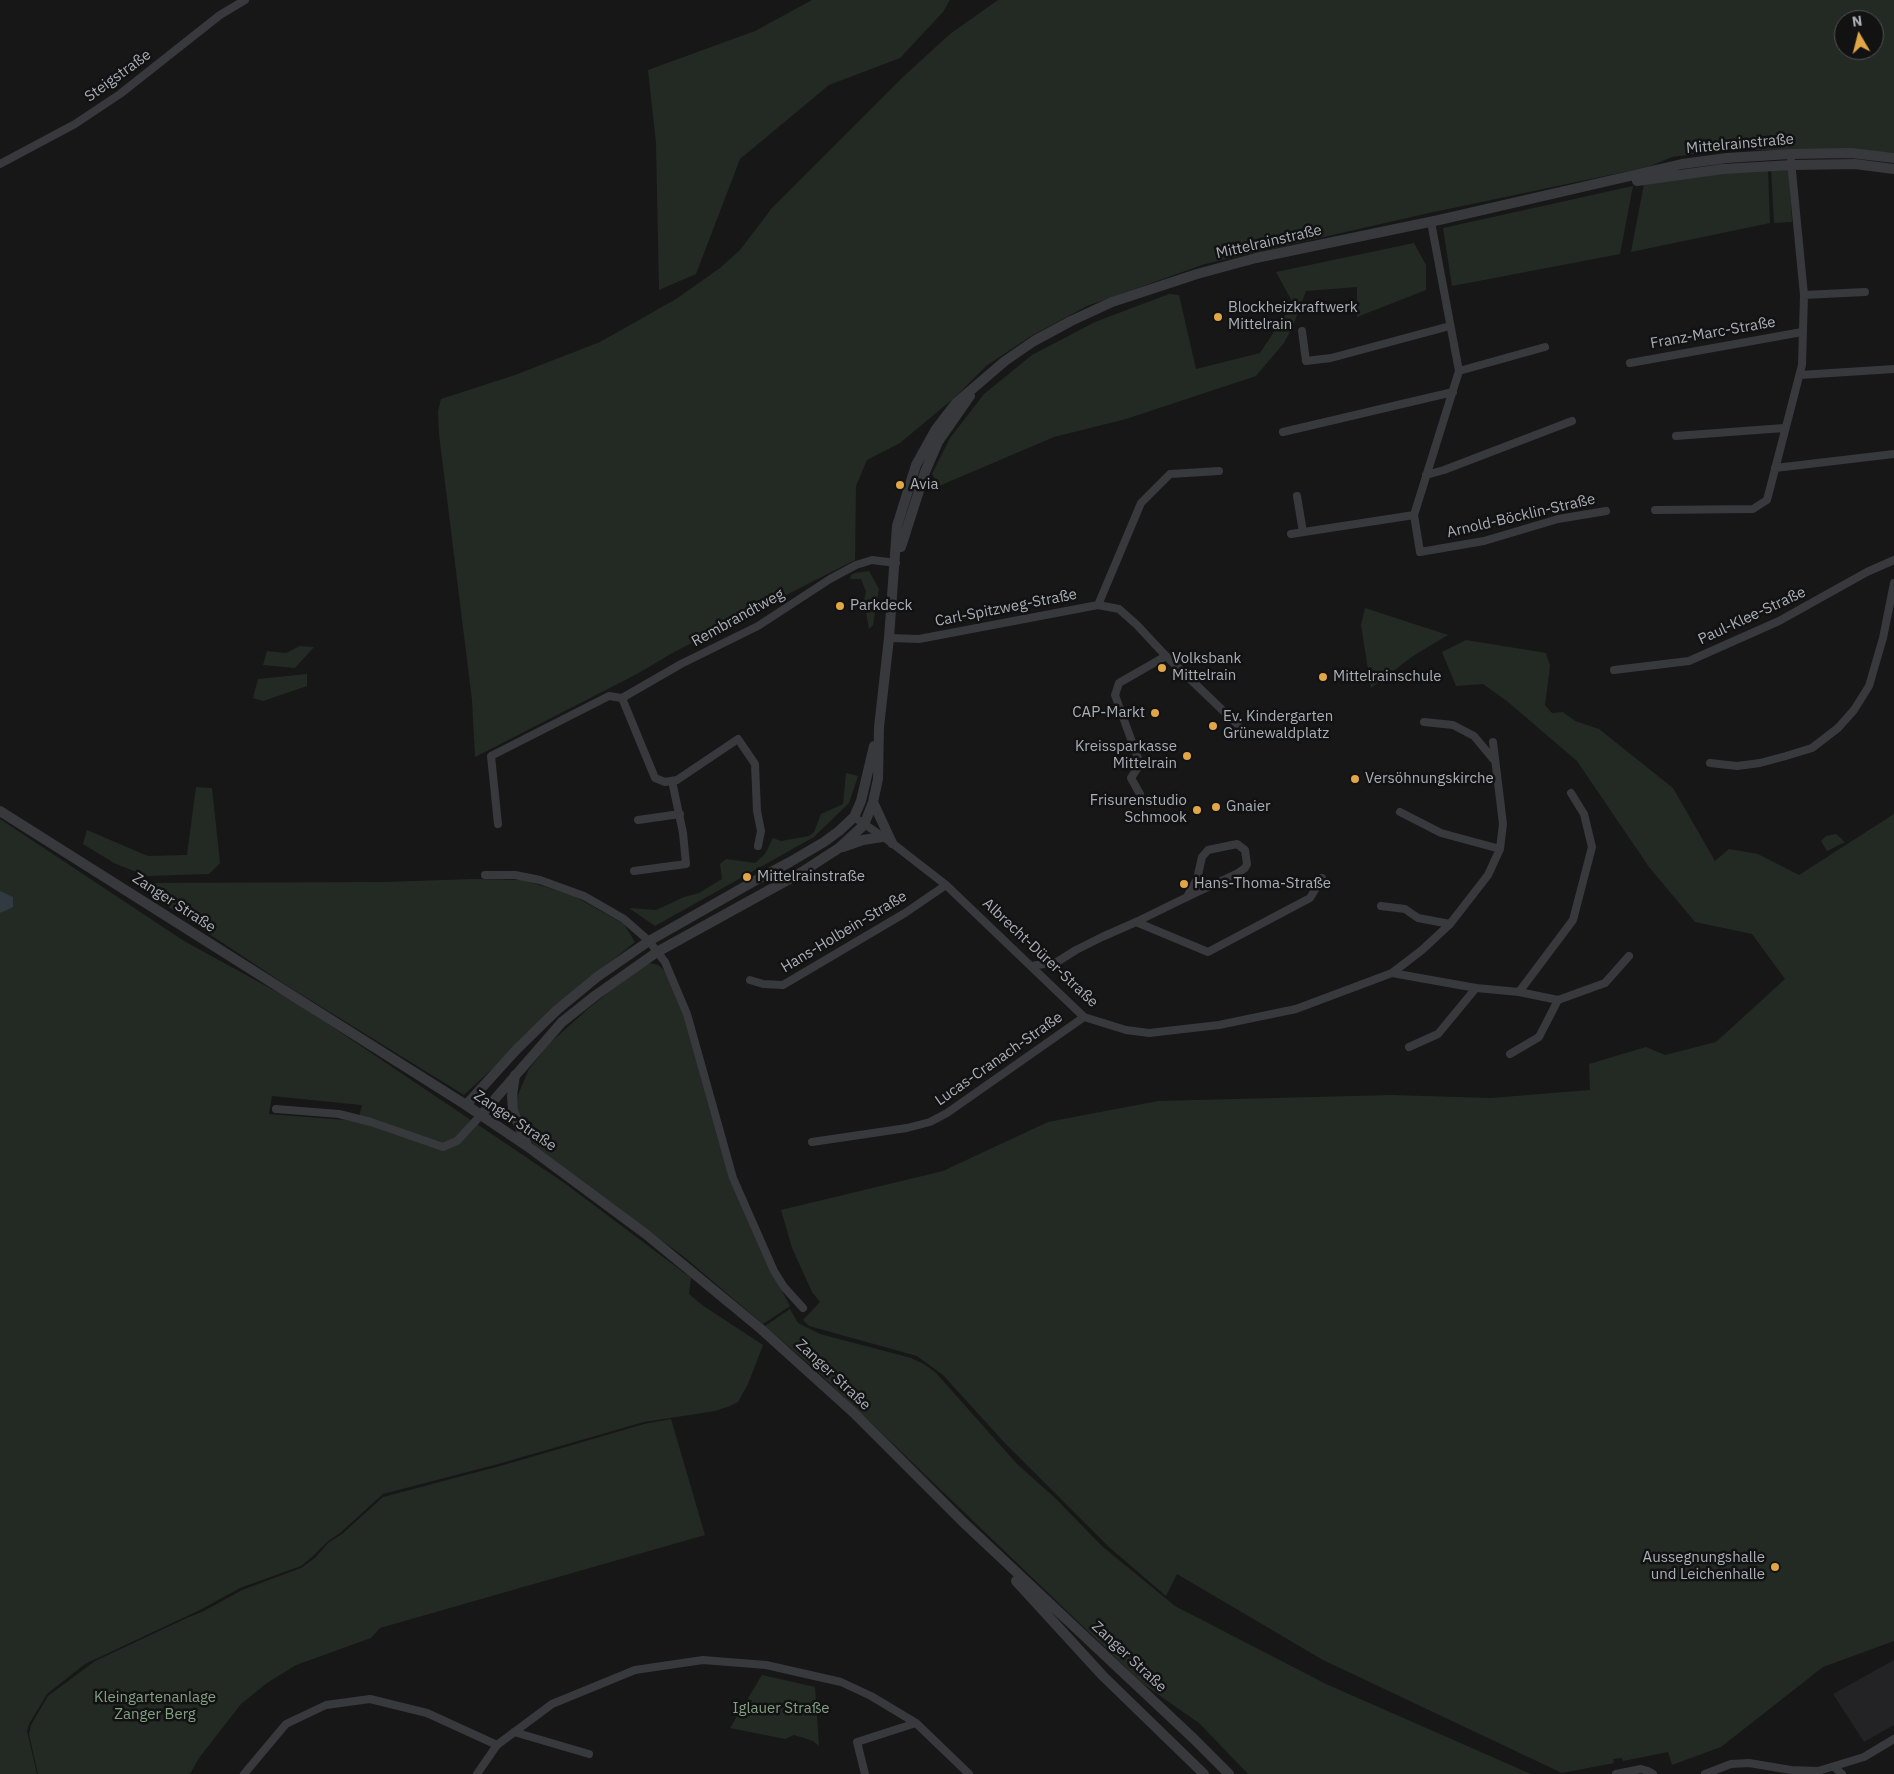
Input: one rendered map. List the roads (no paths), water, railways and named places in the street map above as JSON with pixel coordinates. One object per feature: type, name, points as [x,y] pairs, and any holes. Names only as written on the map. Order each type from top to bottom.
[{"type":"street","name":"Steigstraße","points":[[0,164],[75,124],[120,94],[220,15],[245,0]]},
{"type":"street","name":"Mittelrainstraße","points":[[481,1115],[562,1022],[596,995],[657,952],[802,872],[839,848],[864,825],[873,802],[878,778],[879,728],[889,638],[898,526],[916,466],[941,422],[956,403],[1005,361],[1034,340],[1071,320],[1112,302],[1197,274],[1256,258],[1431,222],[1682,164],[1727,158],[1790,154],[1851,153],[1894,158]]},
{"type":"street","points":[[1655,510],[1753,510],[1767,500],[1784,428],[1802,365],[1804,295],[1790,154]]},
{"type":"street","name":"Mittelrainstraße","points":[[1591,186],[1723,170],[1792,165],[1855,164],[1894,169]]},
{"type":"street","name":"Arnold-Böcklin-Straße","points":[[1431,222],[1459,371],[1414,515],[1420,552],[1484,541],[1558,519],[1606,511]]},
{"type":"street","points":[[1804,295],[1865,292]]},
{"type":"street","points":[[1302,331],[1306,361],[1331,358],[1450,326]]},
{"type":"street","name":"Franz-Marc-Straße","points":[[1630,363],[1802,332]]},
{"type":"street","points":[[1459,371],[1544,346]]},
{"type":"street","points":[[1800,375],[1894,369]]},
{"type":"street","points":[[1283,432],[1453,392]]},
{"type":"street","points":[[1426,475],[1444,470],[1572,420]]},
{"type":"street","points":[[1676,436],[1784,428]]},
{"type":"street","points":[[1775,468],[1894,454]]},
{"type":"street","name":"Carl-Spitzweg-Straße","points":[[1098,605],[1141,503],[1170,474],[1219,471]]},
{"type":"street","points":[[1297,496],[1303,532]]},
{"type":"street","points":[[1291,534],[1414,515]]},
{"type":"street","name":"Rembrandtweg","points":[[498,824],[491,756],[609,696],[622,698],[681,664],[758,626],[830,579],[856,565],[872,560],[896,563]]},
{"type":"street","name":"Paul-Klee-Straße","points":[[1614,670],[1689,661],[1779,621],[1868,572],[1894,560]]},
{"type":"street","points":[[1710,763],[1737,766],[1760,763],[1786,756],[1812,748],[1838,728],[1854,710],[1869,686],[1883,638],[1894,583]]},
{"type":"street","name":"Carl-Spitzweg-Straße","points":[[889,638],[918,639],[1098,605],[1119,610],[1137,625],[1238,726]]},
{"type":"street","points":[[1140,794],[1131,778],[1140,764],[1115,695],[1119,683],[1166,656]]},
{"type":"street","points":[[622,698],[655,778],[664,782],[677,780],[738,739],[755,764],[757,811],[760,831],[758,846]]},
{"type":"street","points":[[1424,722],[1453,725],[1474,736],[1494,760]]},
{"type":"street","name":"Mittelrainstraße","points":[[466,1105],[517,1049],[557,1010],[597,977],[649,941],[824,842],[854,817],[861,801],[879,728]]},
{"type":"street","name":"Albrecht-Dürer-Straße","points":[[854,817],[892,843],[946,885],[1084,1017],[1126,1030],[1148,1033],[1233,1024],[1296,1009],[1392,974],[1450,924],[1488,875],[1500,849],[1503,824],[1493,742]]},
{"type":"street","points":[[634,871],[686,864],[680,814],[672,781]]},
{"type":"street","points":[[1519,992],[1573,920],[1592,847],[1584,814],[1571,793]]},
{"type":"street","points":[[873,802],[892,843]]},
{"type":"street","name":"Zanger Straße","points":[[0,811],[466,1105],[527,1146],[647,1235],[761,1329],[854,1413],[964,1522],[1229,1774]]},
{"type":"street","points":[[1400,812],[1441,833],[1500,849]]},
{"type":"street","points":[[638,820],[680,814]]},
{"type":"street","points":[[839,848],[863,840],[882,837]]},
{"type":"street","points":[[1031,966],[1057,962],[1076,950],[1136,922],[1187,897],[1245,868],[1247,858],[1245,850],[1237,844],[1208,850],[1202,856],[1197,878],[1187,897]]},
{"type":"street","points":[[485,875],[516,875],[540,880],[584,896],[624,919],[649,941],[665,962],[687,1014],[733,1178],[774,1271],[784,1287],[803,1308]]},
{"type":"street","points":[[1136,922],[1208,952],[1310,898],[1322,878]]},
{"type":"street","name":"Hans-Holbein-Straße","points":[[750,980],[763,984],[783,985],[905,913],[946,885]]},
{"type":"street","points":[[1381,906],[1405,909],[1418,918],[1450,924]]},
{"type":"street","points":[[1392,974],[1476,988],[1519,992],[1558,1000],[1605,983],[1628,956]]},
{"type":"street","points":[[1408,1047],[1438,1034],[1476,988]]},
{"type":"street","points":[[1510,1054],[1539,1037],[1558,1000]]},
{"type":"street","name":"Lucas-Cranach-Straße","points":[[812,1142],[907,1128],[930,1122],[947,1113],[1084,1017]]},
{"type":"street","points":[[516,1074],[512,1096],[513,1111],[527,1146]]},
{"type":"street","points":[[276,1109],[339,1114],[371,1122],[443,1147],[457,1141],[481,1115]]},
{"type":"street","name":"Zanger Straße","points":[[964,1522],[1103,1676],[1204,1774]]},
{"type":"street","points":[[477,1774],[497,1745],[552,1704],[635,1670],[703,1660],[766,1665],[833,1680],[871,1696],[916,1723],[970,1774]]},
{"type":"street","points":[[244,1774],[286,1724],[326,1705],[370,1699],[427,1713],[497,1745]]},
{"type":"street","points":[[865,1774],[857,1742],[916,1723]]},
{"type":"street","points":[[514,1732],[589,1754]]},
{"type":"street","points":[[1705,1774],[1731,1764],[1749,1763],[1791,1770],[1818,1771],[1864,1757],[1894,1739]]},
{"type":"street","points":[[1834,1767],[1842,1774]]},
{"type":"street","points":[[1616,1774],[1641,1769],[1653,1774]]},
{"type":"place","name":"Blockheizkraftwerk Mittelrain","points":[[1218,317]]},
{"type":"place","name":"Avia","points":[[900,485]]},
{"type":"place","name":"Parkdeck","points":[[840,606]]},
{"type":"place","name":"Volksbank Mittelrain","points":[[1162,668]]},
{"type":"place","name":"Mittelrainschule","points":[[1323,677]]},
{"type":"place","name":"CAP-Markt","points":[[1155,713]]},
{"type":"place","name":"Ev. Kindergarten Grünewaldplatz","points":[[1213,726]]},
{"type":"place","name":"Kreissparkasse Mittelrain","points":[[1187,756]]},
{"type":"place","name":"Versöhnungskirche","points":[[1355,779]]},
{"type":"place","name":"Gnaier","points":[[1216,807]]},
{"type":"place","name":"Frisurenstudio Schmook","points":[[1197,810]]},
{"type":"place","name":"Mittelrainstraße","points":[[747,877]]},
{"type":"place","name":"Hans-Thoma-Straße","points":[[1184,884]]},
{"type":"place","name":"Aussegnungshalle und Leichenhalle","points":[[1775,1567]]},
{"type":"park label","name":"Kleingartenanlage Zanger Berg","points":[[155,1706]]},
{"type":"park label","name":"Iglauer Straße","points":[[781,1709]]}]
